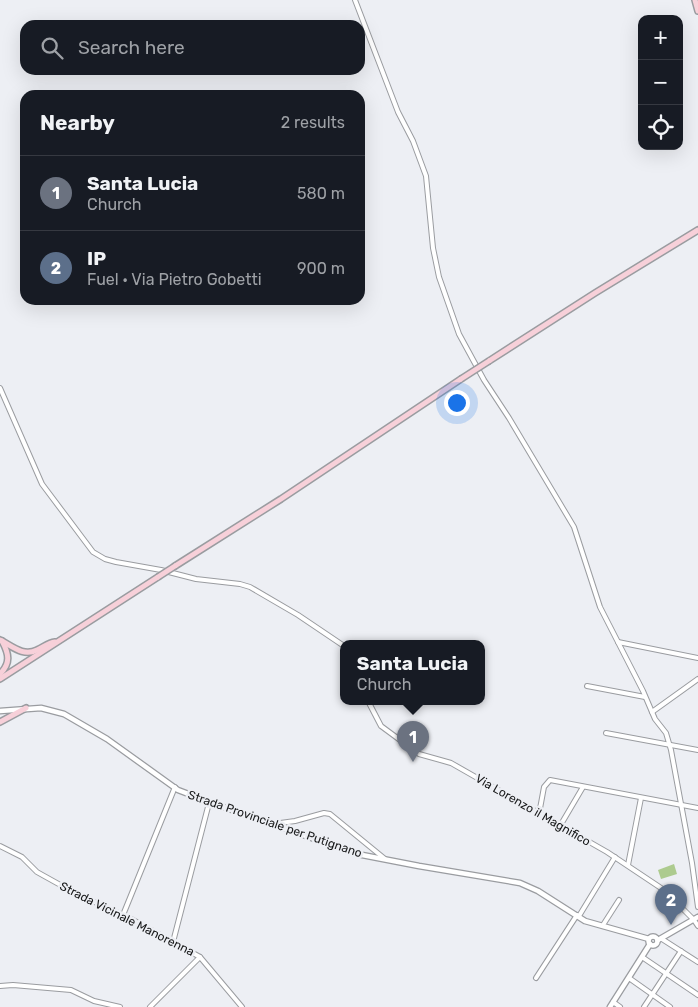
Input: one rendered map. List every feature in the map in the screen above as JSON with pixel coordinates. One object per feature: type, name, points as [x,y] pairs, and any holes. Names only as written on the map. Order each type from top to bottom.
[{"type":"main road","points":[[695,0],[698,11]]},
{"type":"main road","points":[[0,679],[281,499],[461,379],[698,230]]},
{"type":"main road","points":[[1,640],[19,651],[28,653],[48,643],[58,642]]},
{"type":"main road","points":[[0,674],[7,667],[9,658],[1,640]]},
{"type":"main road","points":[[0,722],[26,708]]},
{"type":"street","points":[[355,0],[363,20]]},
{"type":"street","points":[[365,26],[398,112],[413,142],[426,176],[433,248],[439,278],[451,314],[466,348],[484,380],[574,527],[600,606],[655,719],[666,732],[692,863],[698,907]]},
{"type":"street","points":[[0,388],[42,484],[93,552],[116,562],[161,570],[202,581],[240,584],[250,587],[298,615],[340,643]]},
{"type":"street","points":[[618,642],[698,658]]},
{"type":"street","points":[[652,712],[698,679]]},
{"type":"street","points":[[587,686],[645,697]]},
{"type":"street","name":"Via Lorenzo il Magnifico","points":[[370,705],[381,726],[419,754],[451,763],[615,857],[664,890],[696,918],[698,926]]},
{"type":"street","name":"Strada Provinciale per Putignano","points":[[0,711],[26,708],[46,709],[64,714],[107,739],[175,787],[209,802],[348,851],[386,860],[520,883],[538,891],[585,921],[650,941]]},
{"type":"street","points":[[606,733],[698,750]]},
{"type":"street","points":[[539,814],[544,787],[550,780],[698,808]]},
{"type":"street","points":[[560,826],[582,786]]},
{"type":"street","points":[[123,915],[175,787]]},
{"type":"street","points":[[628,866],[641,798]]},
{"type":"street","points":[[173,942],[209,802]]},
{"type":"street","points":[[273,824],[324,813],[330,814],[386,860]]},
{"type":"street","name":"Strada Vicinale Manorenna","points":[[0,846],[22,857],[37,872],[73,892],[123,915],[200,957],[242,1007]]},
{"type":"street","points":[[536,978],[615,857]]},
{"type":"street","points":[[692,863],[698,860]]},
{"type":"street","points":[[602,925],[619,900]]},
{"type":"street","points":[[620,1007],[611,1005],[650,941],[656,944],[696,918]]},
{"type":"street","points":[[660,940],[698,962]]},
{"type":"street","points":[[644,1007],[680,950]]},
{"type":"street","points":[[150,1007],[200,957]]},
{"type":"street","points":[[642,957],[698,995]]},
{"type":"street","points":[[629,978],[670,1007]]},
{"type":"street","points":[[0,986],[13,985],[71,990],[94,1001],[120,1007]]},
{"type":"green space","points":[[674,864],[677,874],[661,879],[658,870]]},
{"type":"place","name":"Santa Lucia","points":[[413,762]]},
{"type":"place","name":"IP","points":[[671,925]]}]
